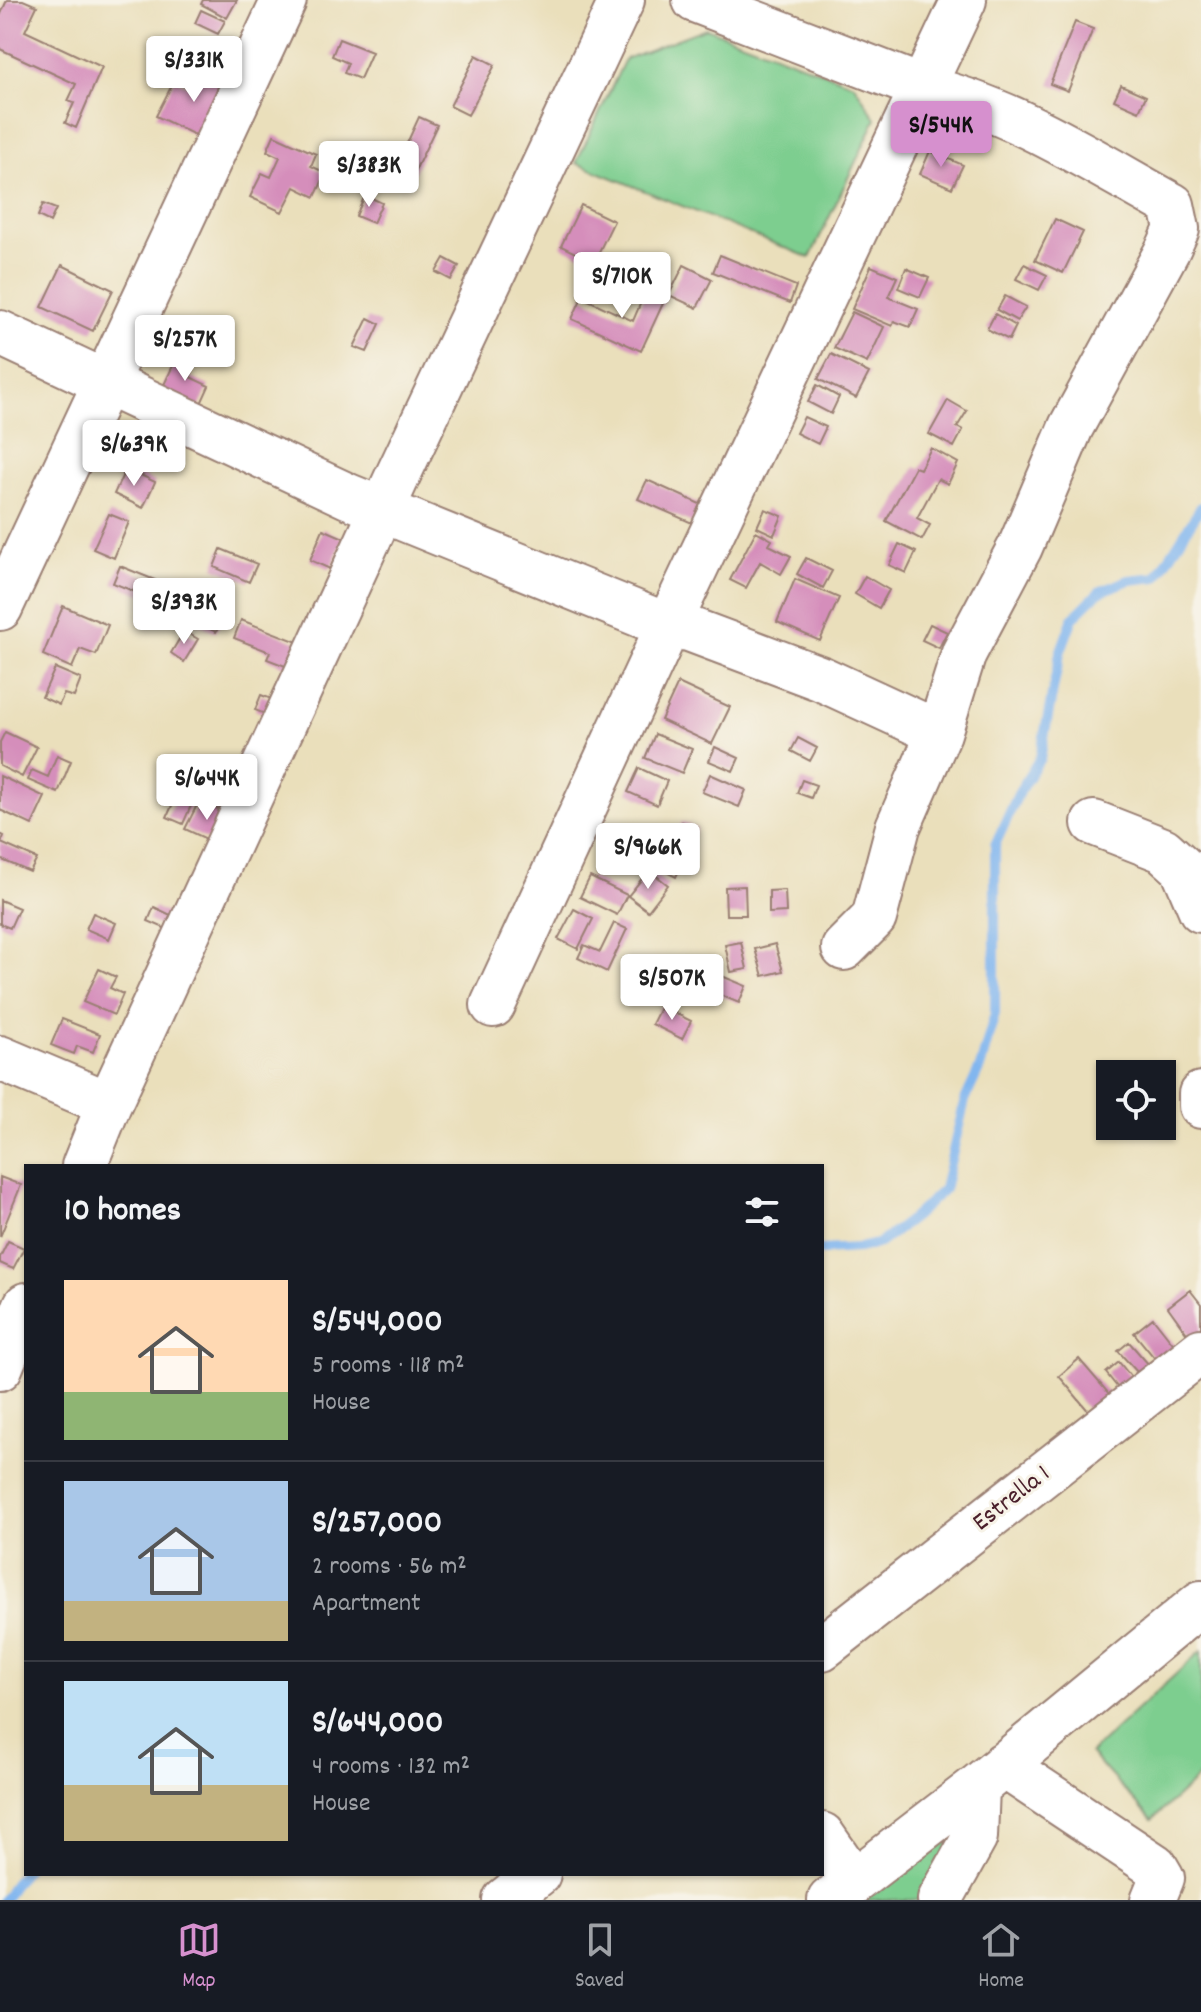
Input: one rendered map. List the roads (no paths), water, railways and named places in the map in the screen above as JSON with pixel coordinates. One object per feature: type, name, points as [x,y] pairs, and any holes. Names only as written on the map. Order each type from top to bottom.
[{"type":"street","points":[[0,608],[284,0]]},
{"type":"street","points":[[85,1164],[109,1104],[382,511],[622,0]]},
{"type":"street","points":[[695,0],[923,88],[1007,115],[1172,205],[1177,229],[1071,427],[1020,547],[964,653],[939,733],[898,827],[874,918],[844,948]]},
{"type":"street","points":[[493,1005],[964,0]]},
{"type":"street","points":[[0,333],[382,511],[668,626],[689,629],[822,679],[939,733]]},
{"type":"street","points":[[1094,823],[1163,850],[1183,868],[1201,910]]},
{"type":"street","points":[[0,1058],[109,1104]]},
{"type":"street","points":[[1201,1094],[1201,1106]]},
{"type":"street","points":[[24,1310],[0,1370],[24,1384]]},
{"type":"street","name":"Estrella 1","points":[[824,1646],[1201,1351]]},
{"type":"street","points":[[824,1840],[842,1890],[990,1776],[1201,1603]]},
{"type":"street","points":[[940,1900],[975,1837],[990,1776]]},
{"type":"street","points":[[990,1776],[1155,1866],[1162,1878],[1153,1900]]},
{"type":"street","points":[[505,1900],[535,1876]]},
{"type":"waterway","points":[[824,1250],[880,1243],[944,1189],[965,1100],[981,1065],[995,1013],[995,845],[1019,792],[1040,758],[1060,653],[1073,618],[1099,592],[1129,580],[1157,577],[1201,507]]},
{"type":"waterway","points":[[4,1900],[24,1872]]}]
